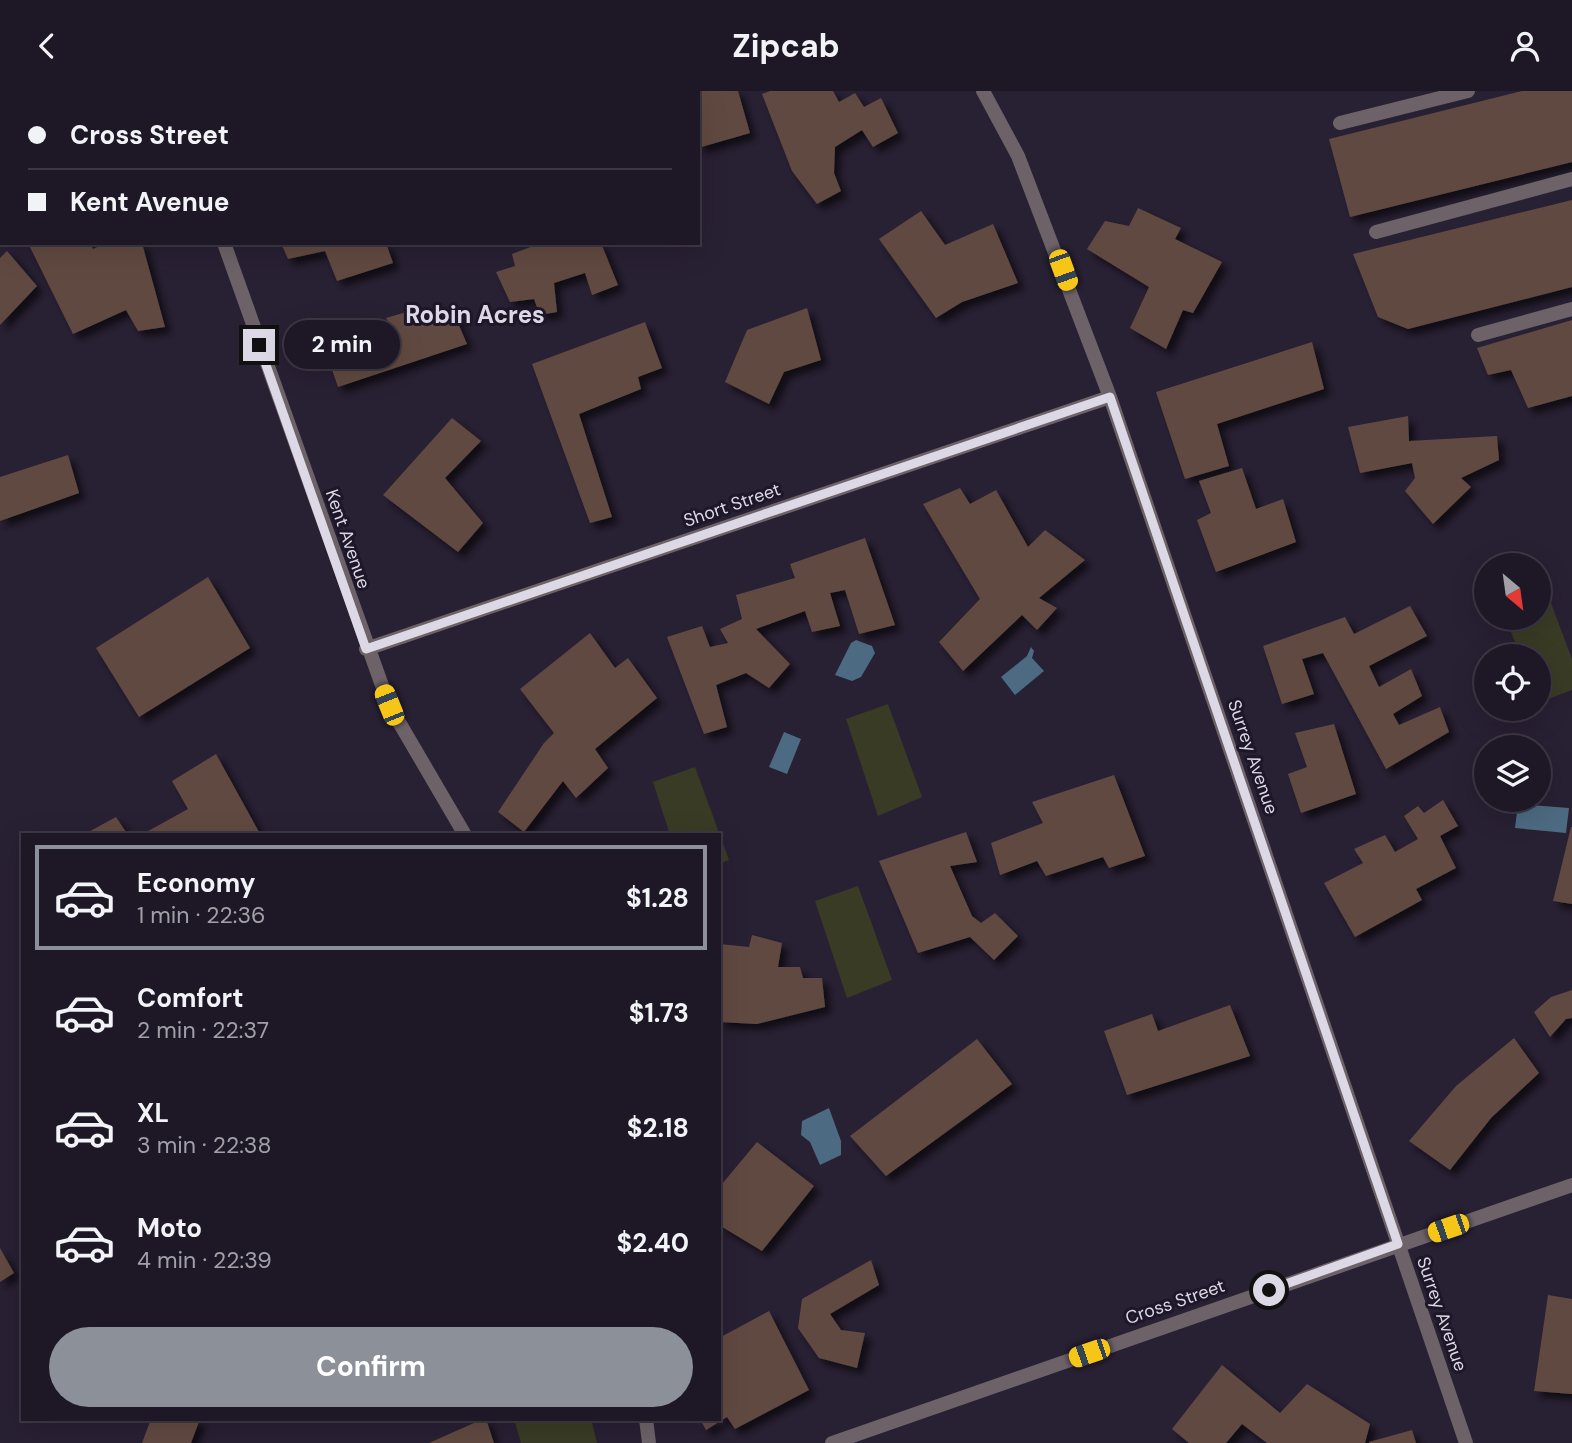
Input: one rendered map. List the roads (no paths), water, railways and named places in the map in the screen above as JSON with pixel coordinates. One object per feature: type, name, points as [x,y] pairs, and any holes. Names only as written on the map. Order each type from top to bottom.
[{"type":"street","name":"Surrey Avenue","points":[[983,91],[1018,156],[1110,397],[1466,1443]]},
{"type":"street","points":[[1340,123],[1468,91]]},
{"type":"street","points":[[1376,232],[1572,179]]},
{"type":"street","name":"Kent Avenue","points":[[225,245],[366,649],[389,705],[464,833]]},
{"type":"street","points":[[1478,335],[1572,309]]},
{"type":"street","name":"Short Street","points":[[366,649],[1110,397]]},
{"type":"street","name":"Cross Street","points":[[832,1443],[1572,1185]]},
{"type":"street","points":[[646,1421],[649,1443]]},
{"type":"water","points":[[856,640],[872,646],[875,653],[861,677],[852,681],[835,675],[851,643]]},
{"type":"water","points":[[1031,647],[1034,651],[1032,658],[1044,671],[1015,695],[1001,677],[1027,656]]},
{"type":"water","points":[[784,732],[801,739],[787,774],[769,767]]},
{"type":"water","points":[[1551,807],[1569,808],[1566,833],[1515,828],[1517,812],[1551,812]]},
{"type":"water","points":[[829,1108],[841,1141],[841,1155],[820,1165],[810,1142],[801,1135],[802,1121]]},
{"type":"district","name":"Robin Acres","points":[[475,315]]}]
